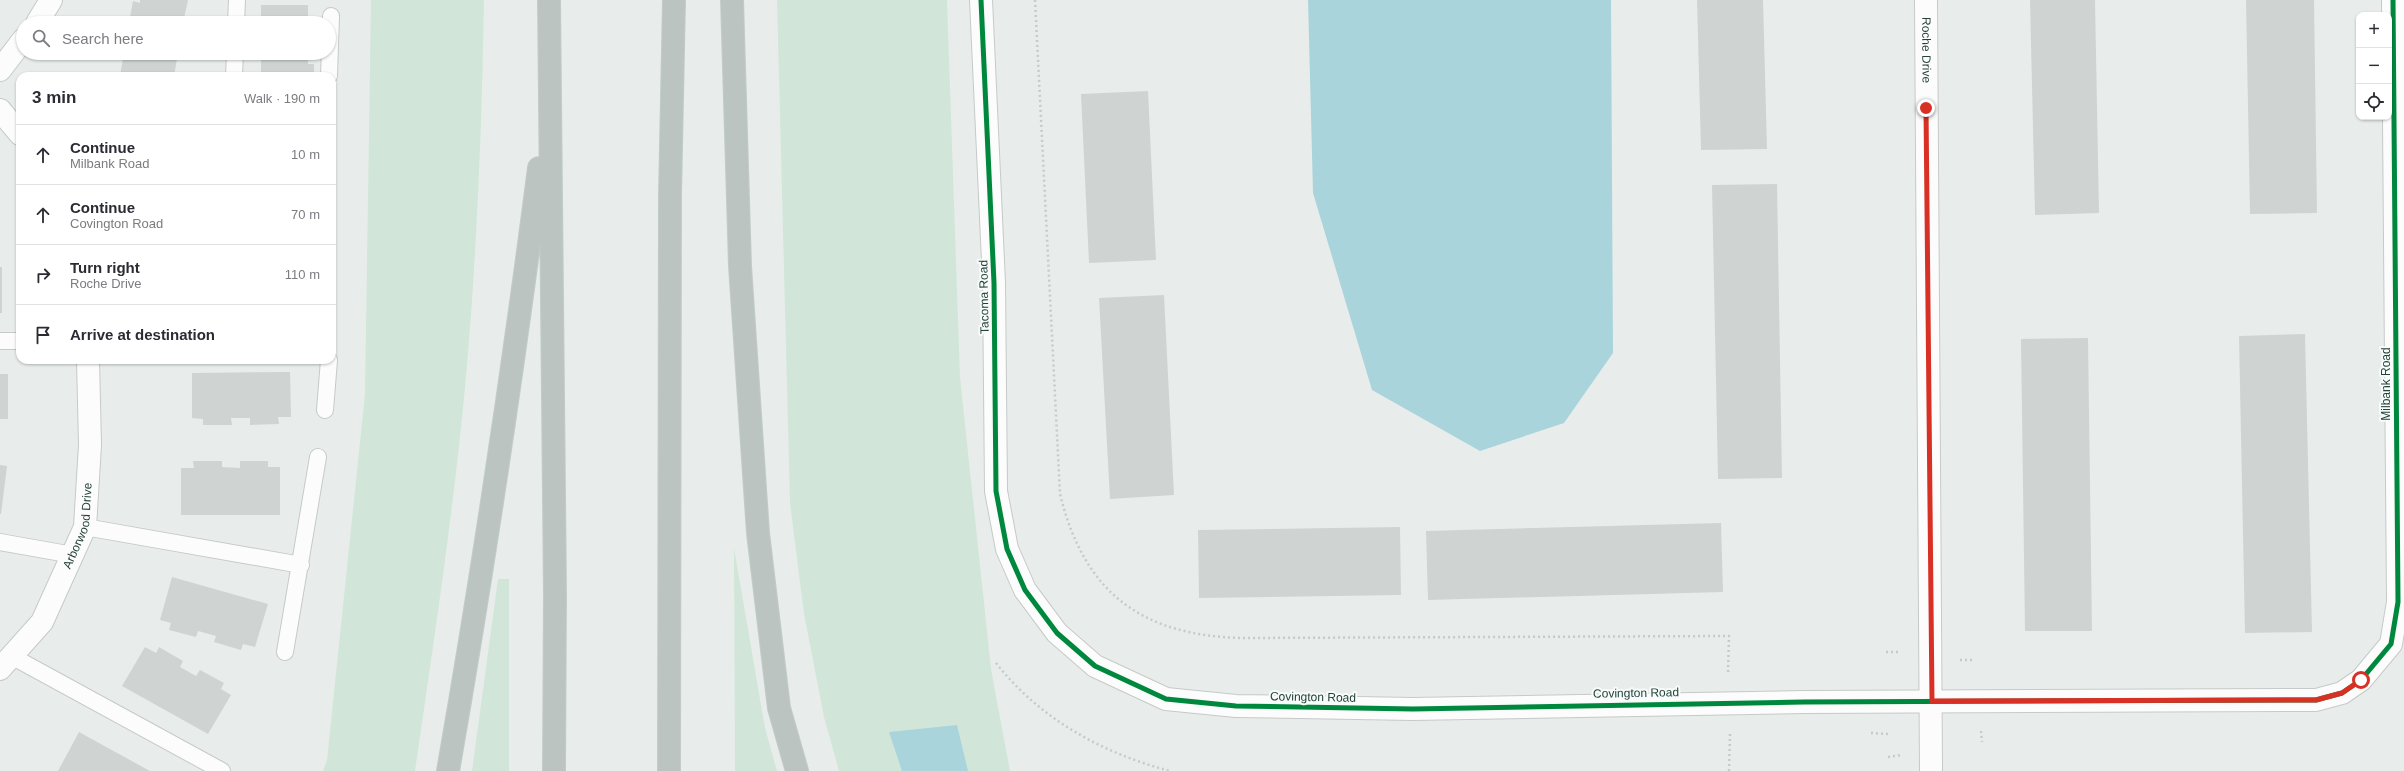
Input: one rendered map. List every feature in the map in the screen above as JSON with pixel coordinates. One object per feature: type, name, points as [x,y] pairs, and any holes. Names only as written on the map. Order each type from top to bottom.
[{"type":"highway","points":[[549,0],[556,594],[554,771]]},
{"type":"highway","points":[[669,771],[670,202],[674,0]]},
{"type":"highway","points":[[732,0],[740,266],[758,533],[779,708],[797,771]]},
{"type":"highway","points":[[448,771],[473,628],[516,346],[549,87]]},
{"type":"street","points":[[41,16],[51,0]]},
{"type":"street","name":"Tacoma Road","points":[[981,0],[994,283],[996,491],[1007,549],[1025,590]]},
{"type":"street","name":"Roche Drive","points":[[1926,0],[1932,701],[1930,771]]},
{"type":"street","name":"Milbank Road","points":[[2290,700],[2316,700],[2342,693],[2361,680],[2390,644],[2398,602],[2393,0]]},
{"type":"street","points":[[0,70],[16,49]]},
{"type":"street","points":[[0,110],[16,129]]},
{"type":"street","name":"Arborwood Drive","points":[[6,663],[42,622],[85,527],[90,445],[88,364]]},
{"type":"street","name":"Covington Road","points":[[1025,590],[1057,633],[1094,666],[1166,698],[1236,706],[1413,709],[1578,704],[2290,700]]},
{"type":"lane","points":[[237,16],[238,0]]},
{"type":"lane","points":[[234,72],[235,60]]},
{"type":"lane","points":[[329,72],[330,60]]},
{"type":"lane","points":[[0,341],[16,341]]},
{"type":"lane","points":[[324,410],[329,364]]},
{"type":"lane","points":[[285,652],[301,565],[318,457]]},
{"type":"lane","points":[[85,527],[301,565]]},
{"type":"lane","points":[[0,542],[72,555]]},
{"type":"lane","points":[[6,663],[222,771]]},
{"type":"path","points":[[1035,0],[1060,494],[1067,523],[1078,550],[1097,580],[1115,597],[1144,616],[1167,627],[1194,635],[1243,638],[1729,636],[1728,675]]},
{"type":"path","points":[[1886,652],[1907,652]]},
{"type":"path","points":[[996,663],[1013,683],[1038,707],[1072,731],[1119,755],[1170,771]]},
{"type":"path","points":[[1981,729],[1982,742]]},
{"type":"path","points":[[1728,771],[1729,733],[1737,733]]},
{"type":"path","points":[[1867,733],[1888,734]]},
{"type":"path","points":[[1888,757],[1909,754]]},
{"type":"green space","points":[[371,0],[484,0],[476,236],[466,377],[456,476],[415,771],[323,771],[327,760],[365,394]]},
{"type":"green space","points":[[777,0],[947,0],[960,377],[991,669],[1010,771],[839,771],[824,717],[804,614],[790,503]]},
{"type":"green space","points":[[734,548],[765,728],[777,771],[735,771]]},
{"type":"green space","points":[[498,579],[509,579],[509,771],[472,771]]},
{"type":"water","points":[[1308,0],[1611,0],[1613,353],[1564,423],[1480,451],[1372,390],[1313,193]]},
{"type":"water","points":[[957,725],[968,771],[902,771],[889,732]]},
{"type":"building","points":[[140,0],[188,0],[185,16],[130,16],[133,1],[140,3]]},
{"type":"building","points":[[1697,0],[1763,0],[1767,149],[1701,150]]},
{"type":"building","points":[[2030,0],[2095,0],[2099,213],[2035,215]]},
{"type":"building","points":[[2246,0],[2314,0],[2317,213],[2250,214]]},
{"type":"building","points":[[261,5],[308,5],[308,16],[261,16]]},
{"type":"building","points":[[123,60],[177,60],[175,72],[121,72]]},
{"type":"building","points":[[261,60],[308,60],[308,64],[314,64],[314,72],[261,72]]},
{"type":"building","points":[[1148,91],[1156,260],[1089,263],[1081,94]]},
{"type":"building","points":[[1777,184],[1782,478],[1718,479],[1712,185]]},
{"type":"building","points":[[0,267],[2,267],[2,313],[0,313]]},
{"type":"building","points":[[1164,295],[1174,495],[1110,499],[1099,298]]},
{"type":"building","points":[[2305,334],[2312,632],[2245,633],[2239,336]]},
{"type":"building","points":[[2088,338],[2092,631],[2025,631],[2021,339]]},
{"type":"building","points":[[290,372],[291,417],[278,417],[279,424],[250,425],[250,418],[231,418],[232,425],[203,425],[203,419],[192,418],[192,373]]},
{"type":"building","points":[[0,374],[8,374],[8,419],[0,419]]},
{"type":"building","points":[[193,461],[222,461],[222,467],[240,468],[240,461],[268,461],[268,467],[280,467],[280,515],[181,515],[181,468],[194,468]]},
{"type":"building","points":[[0,465],[7,466],[1,514],[0,514]]},
{"type":"building","points":[[1721,523],[1723,592],[1428,600],[1426,531]]},
{"type":"building","points":[[1400,527],[1401,595],[1199,598],[1198,530]]},
{"type":"building","points":[[172,577],[268,604],[255,647],[243,644],[241,650],[214,642],[216,636],[198,631],[196,637],[169,630],[171,623],[160,620]]},
{"type":"building","points":[[145,647],[156,653],[159,647],[183,661],[180,667],[196,676],[200,670],[224,683],[221,689],[231,695],[208,734],[122,686]]},
{"type":"building","points":[[79,732],[150,771],[58,771]]},
{"type":"cycle path","points":[[981,0],[994,283],[996,491],[1007,549],[1025,590],[1057,633],[1095,666],[1166,699],[1236,706],[1413,709],[1804,702],[2316,700],[2342,693],[2361,680],[2391,644],[2398,602],[2393,0]]},
{"type":"route","points":[[1926,108],[1932,701],[2316,700],[2342,693],[2361,680]]}]
